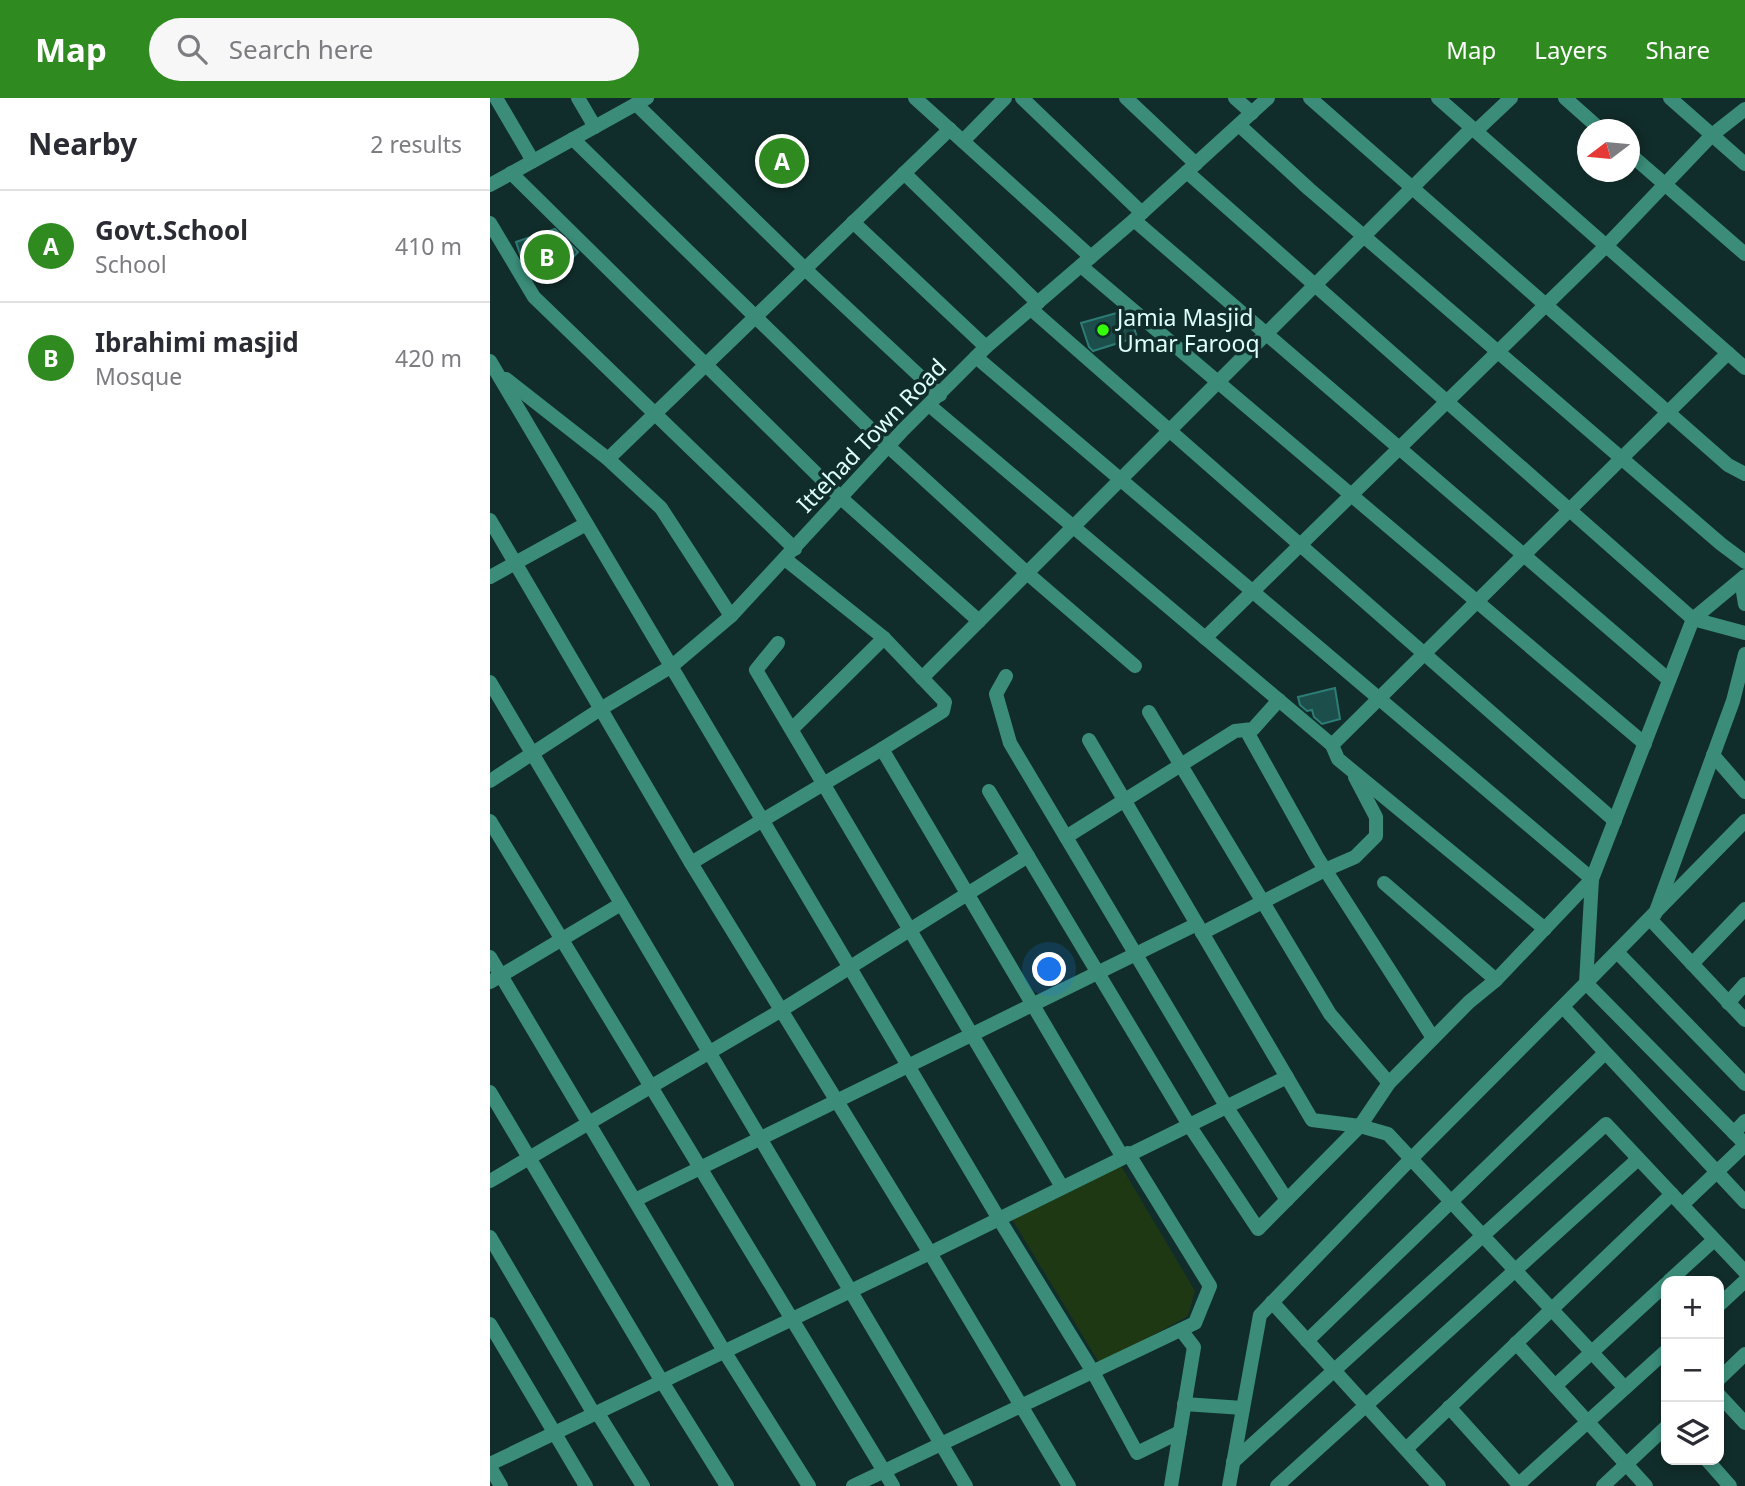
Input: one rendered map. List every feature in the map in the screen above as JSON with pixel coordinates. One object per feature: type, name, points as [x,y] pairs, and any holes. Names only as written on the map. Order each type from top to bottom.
[{"type":"street","points":[[496,98],[533,162]]},
{"type":"street","points":[[578,98],[596,127]]},
{"type":"street","points":[[915,98],[963,141],[1086,262],[1218,382],[1645,744]]},
{"type":"street","points":[[963,141],[1005,98]]},
{"type":"street","points":[[1022,98],[1138,216],[1266,334],[1669,680]]},
{"type":"street","points":[[1126,98],[1192,168],[1315,285],[1693,619],[1745,633]]},
{"type":"street","points":[[1235,98],[1252,113]]},
{"type":"street","name":"Ittehad Town Road","points":[[490,781],[672,666],[731,616],[888,446],[981,353],[1268,98]]},
{"type":"street","points":[[1310,98],[1728,465],[1745,474]]},
{"type":"street","points":[[1332,745],[1669,412],[1739,359],[1438,98]]},
{"type":"street","points":[[922,678],[1412,187],[1511,98]]},
{"type":"street","points":[[1565,98],[1589,119]]},
{"type":"street","points":[[1670,98],[1745,164]]},
{"type":"street","points":[[490,185],[642,101],[935,400],[1073,527],[1332,745],[1338,759],[1352,771],[1545,929]]},
{"type":"street","points":[[1205,638],[1606,246],[1712,135],[1745,109]]},
{"type":"street","points":[[1239,125],[1498,352],[1745,562]]},
{"type":"street","points":[[608,459],[950,129]]},
{"type":"street","points":[[573,139],[888,446],[1027,573],[1135,666]]},
{"type":"street","points":[[1640,163],[1745,254]]},
{"type":"street","points":[[511,173],[841,498],[979,621]]},
{"type":"street","points":[[904,173],[1035,306],[1169,430],[1615,821]]},
{"type":"street","points":[[853,222],[981,353],[1120,480],[1592,879]]},
{"type":"street","points":[[490,223],[534,297],[656,413],[790,554],[884,638],[945,702],[943,711],[691,863]]},
{"type":"street","points":[[492,370],[608,459],[661,508],[731,616]]},
{"type":"street","points":[[492,370],[672,666],[999,1219],[1093,1372],[1137,1453],[1180,1432]]},
{"type":"street","points":[[490,520],[599,710],[1069,1486]]},
{"type":"street","points":[[490,577],[586,524]]},
{"type":"street","points":[[1406,1449],[1551,1310],[1677,1200],[1717,1172],[1745,1145],[1586,983],[1592,879],[1669,680],[1693,619],[1743,578]]},
{"type":"street","points":[[1743,578],[1745,604]]},
{"type":"street","points":[[792,729],[884,638]]},
{"type":"street","points":[[778,643],[757,670],[1062,1187]]},
{"type":"street","points":[[1653,916],[1734,697],[1745,654]]},
{"type":"street","points":[[1006,676],[996,694],[1010,743],[1226,1107],[1287,1200]]},
{"type":"street","points":[[490,682],[966,1486]]},
{"type":"street","points":[[1734,697],[1745,709]]},
{"type":"street","points":[[1066,837],[1235,731],[1253,729],[1279,700]]},
{"type":"street","points":[[1149,712],[1330,1014],[1389,1083]]},
{"type":"street","points":[[1246,730],[1325,870],[1433,1038]]},
{"type":"street","points":[[1089,740],[1312,1120],[1360,1126],[1388,1134],[1625,1388]]},
{"type":"street","points":[[853,1486],[1195,1323],[1210,1286],[1125,1155],[882,749]]},
{"type":"street","points":[[1713,755],[1745,792]]},
{"type":"street","points":[[635,1200],[1098,972],[1263,903],[1354,857],[1376,836],[1376,817],[1352,771]]},
{"type":"street","points":[[989,791],[1189,1125],[1258,1229],[1360,1126],[1389,1083],[1469,1002],[1496,980],[1592,879]]},
{"type":"street","points":[[490,821],[893,1486]]},
{"type":"street","points":[[1229,1486],[1260,1315],[1410,1159],[1745,821]]},
{"type":"street","points":[[490,1181],[780,1011],[1028,856]]},
{"type":"street","points":[[1384,884],[1496,980]]},
{"type":"street","points":[[496,979],[621,904]]},
{"type":"street","points":[[1692,964],[1745,909]]},
{"type":"street","points":[[1653,916],[1692,964],[1745,1020]]},
{"type":"street","points":[[1617,952],[1745,1084]]},
{"type":"street","points":[[490,957],[496,979],[589,1123],[724,1350],[809,1486]]},
{"type":"street","points":[[1728,1003],[1745,984]]},
{"type":"street","points":[[1563,1007],[1745,1202]]},
{"type":"street","points":[[1307,1341],[1605,1053]]},
{"type":"street","points":[[501,1486],[490,1465],[1287,1077]]},
{"type":"street","points":[[490,1092],[727,1486]]},
{"type":"street","points":[[1734,1133],[1745,1121]]},
{"type":"street","points":[[1233,1462],[1606,1124],[1745,1272]]},
{"type":"street","points":[[1277,1486],[1638,1158]]},
{"type":"street","points":[[490,1237],[643,1486]]},
{"type":"street","points":[[1675,1276],[1714,1240]]},
{"type":"street","points":[[1724,1300],[1745,1281]]},
{"type":"street","points":[[1555,1386],[1661,1288]]},
{"type":"street","points":[[1272,1302],[1440,1486]]},
{"type":"street","points":[[490,1324],[586,1486]]},
{"type":"street","points":[[1171,1486],[1194,1348],[1181,1330]]},
{"type":"street","points":[[1516,1343],[1646,1486]]},
{"type":"street","points":[[1724,1374],[1745,1354]]},
{"type":"street","points":[[1450,1407],[1520,1485],[1661,1356]]},
{"type":"street","points":[[1724,1400],[1745,1423]]},
{"type":"street","points":[[1184,1404],[1243,1408]]},
{"type":"street","points":[[1603,1486],[1661,1432]]},
{"type":"street","points":[[1711,1465],[1730,1486]]},
{"type":"green space","points":[[1121,1166],[1195,1291],[1188,1316],[1100,1364],[1012,1219]]},
{"type":"building","points":[[555,229],[578,252],[566,265],[564,263],[531,274],[516,242]]},
{"type":"building","name":"Jamia Masjid Umar Farooq","points":[[1120,312],[1132,322],[1137,337],[1093,351],[1089,347],[1081,323]]},
{"type":"building","points":[[1335,688],[1340,719],[1322,724],[1314,717],[1312,710],[1307,711],[1300,705],[1298,697]]},
{"type":"place","name":"Govt.School","points":[[782,161]]},
{"type":"place","name":"Ibrahimi masjid","points":[[547,257]]},
{"type":"place","name":"Jamia Masjid Umar Farooq","points":[[1103,330]]}]
